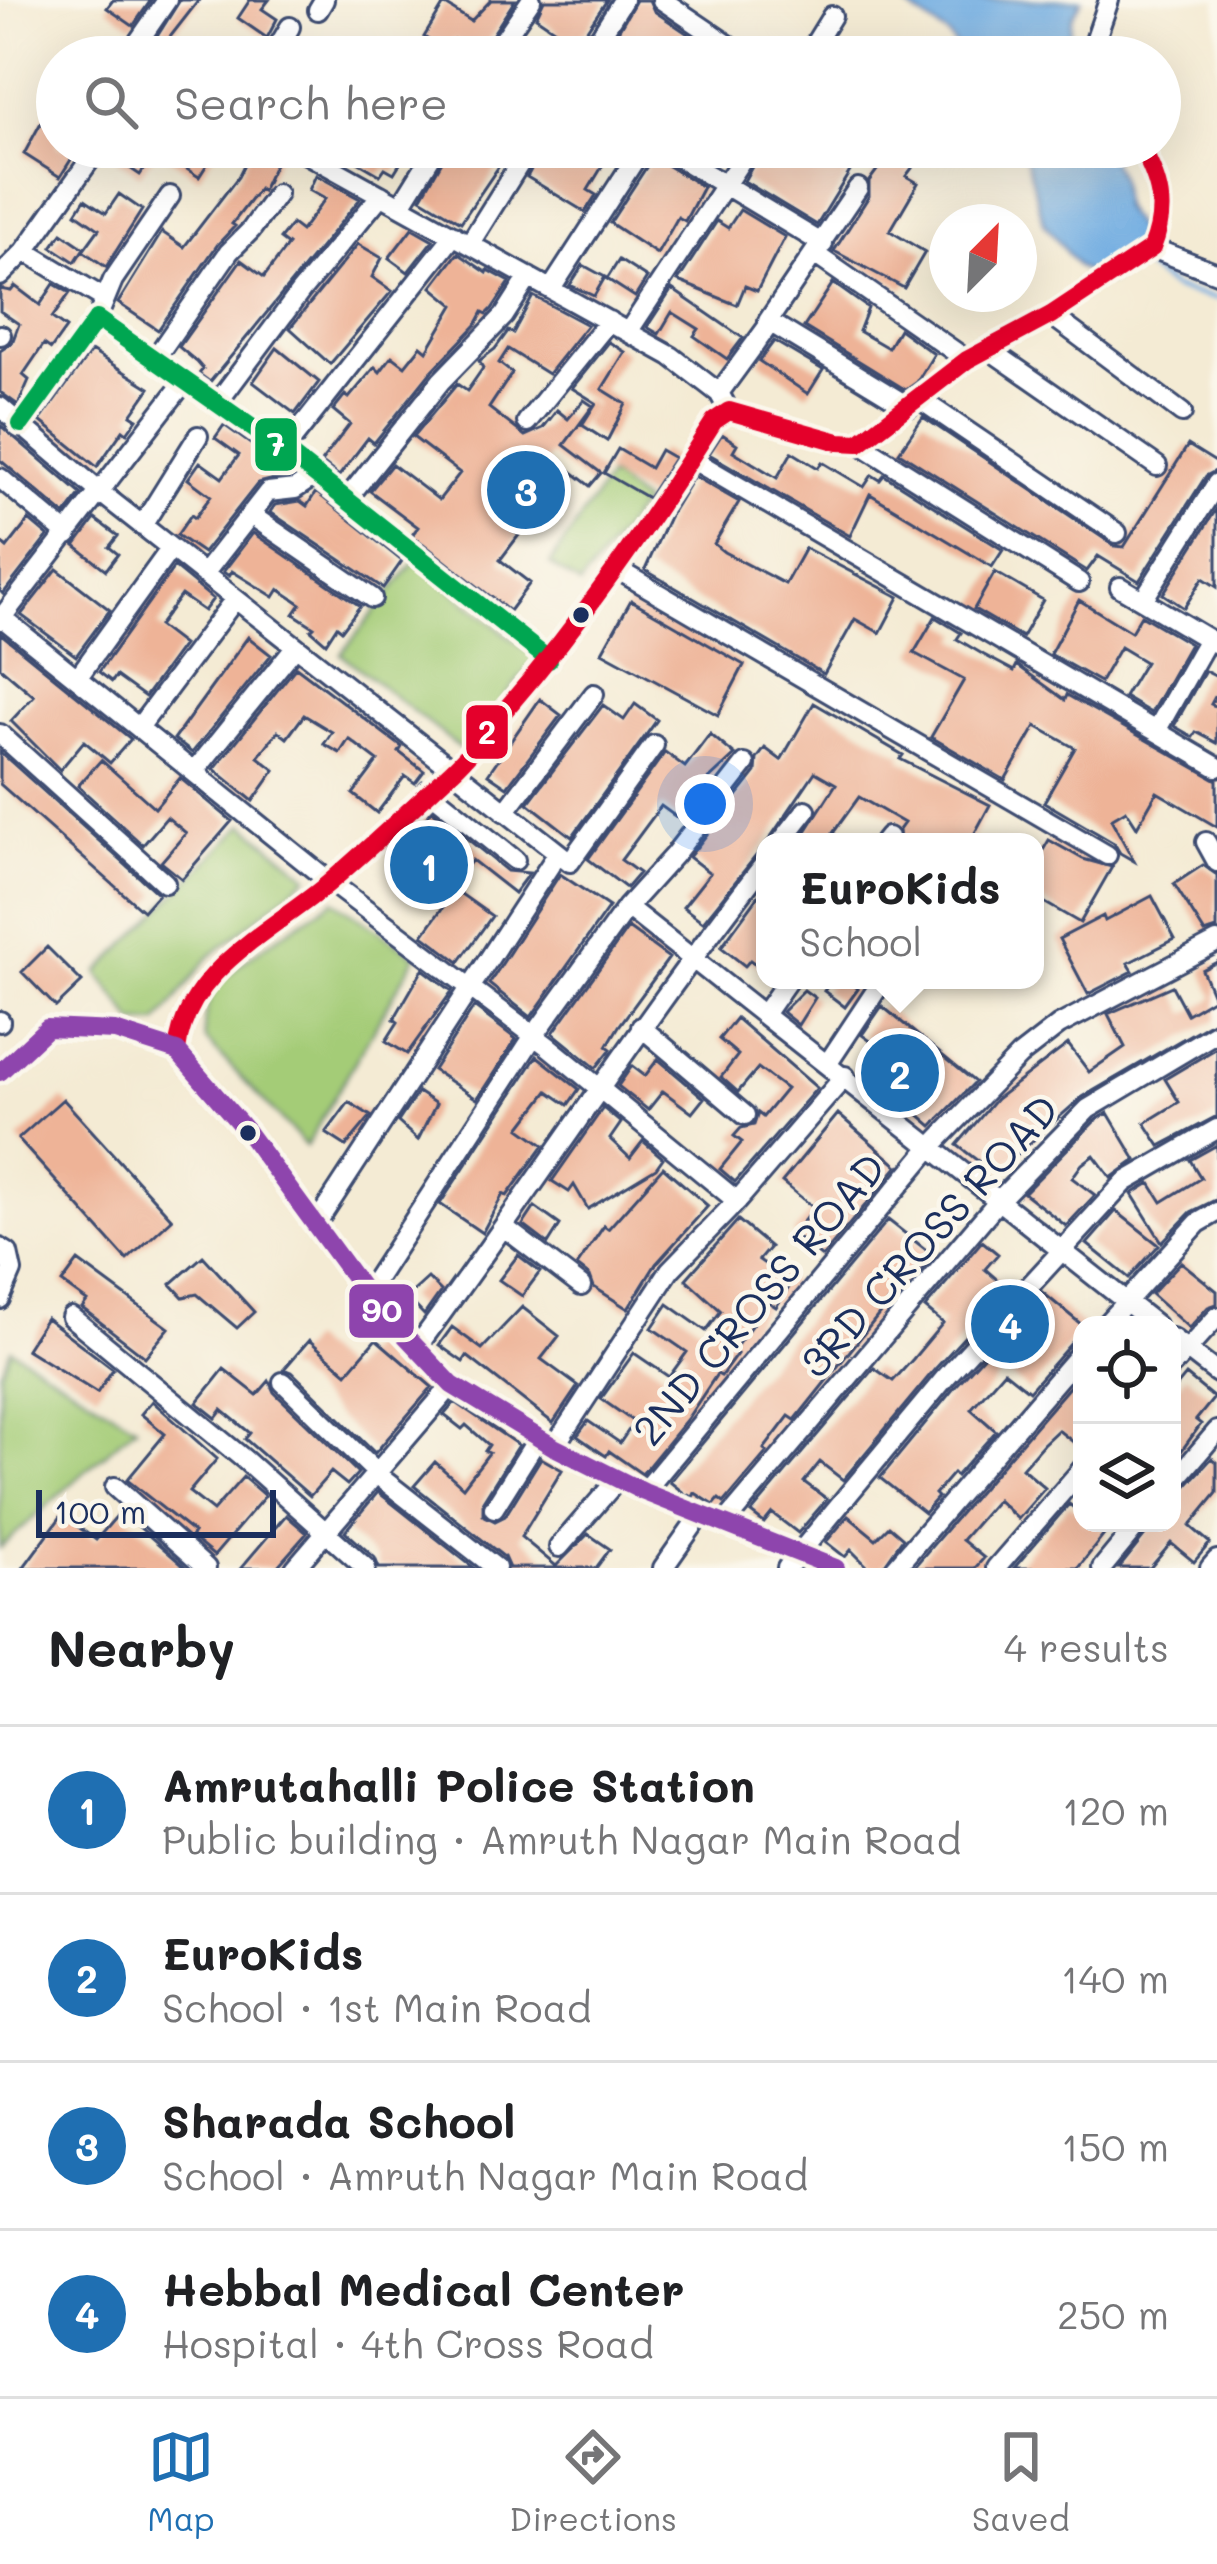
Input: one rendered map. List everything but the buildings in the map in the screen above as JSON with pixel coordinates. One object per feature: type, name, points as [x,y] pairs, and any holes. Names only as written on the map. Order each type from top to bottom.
[{"type":"street","points":[[142,36],[167,0]]},
{"type":"street","points":[[511,36],[531,0]]},
{"type":"street","points":[[600,36],[623,0]]},
{"type":"street","points":[[662,0],[716,36]]},
{"type":"street","points":[[1097,36],[1109,0]]},
{"type":"street","points":[[820,36],[832,16]]},
{"type":"street","points":[[285,36],[290,27]]},
{"type":"street","points":[[0,276],[25,250],[84,168]]},
{"type":"street","points":[[338,168],[671,356],[719,393],[729,411],[839,442],[859,443],[1079,582]]},
{"type":"street","points":[[401,205],[423,168]]},
{"type":"street","points":[[284,450],[462,239],[514,168]]},
{"type":"street","points":[[551,289],[630,168]]},
{"type":"street","points":[[697,168],[820,250],[968,360]]},
{"type":"street","points":[[628,332],[737,168]]},
{"type":"street","points":[[859,443],[968,360],[1051,315],[1152,248],[1160,230],[1160,183],[1152,168]]},
{"type":"street","points":[[719,393],[858,188]]},
{"type":"street","points":[[154,360],[229,252],[277,194]]},
{"type":"street","points":[[218,402],[301,290],[382,195]]},
{"type":"street","points":[[21,424],[97,319],[112,280],[170,196]]},
{"type":"street","points":[[1152,248],[1217,273]]},
{"type":"street","points":[[25,250],[105,299]]},
{"type":"street","points":[[347,499],[441,381],[503,316],[529,277]]},
{"type":"street","points":[[1051,315],[1182,413]]},
{"type":"street","points":[[97,319],[284,450],[549,660]]},
{"type":"street","points":[[527,422],[609,321]]},
{"type":"street","points":[[771,322],[913,403],[1118,532]]},
{"type":"street","points":[[988,348],[1156,466]]},
{"type":"street","points":[[185,381],[1,618],[737,1201]]},
{"type":"street","points":[[0,407],[142,526],[564,858]]},
{"type":"street","points":[[177,1051],[180,1028],[193,997],[228,960],[330,882],[453,771],[549,660],[617,570],[713,421],[729,411]]},
{"type":"street","points":[[142,526],[198,436]]},
{"type":"street","points":[[690,458],[1217,767]]},
{"type":"street","points":[[204,574],[268,492],[295,490],[316,475]]},
{"type":"street","points":[[0,478],[68,535]]},
{"type":"street","points":[[1143,600],[1217,483]]},
{"type":"street","points":[[250,515],[372,598]]},
{"type":"street","points":[[78,677],[171,548]]},
{"type":"street","points":[[617,570],[1107,855]]},
{"type":"street","points":[[1120,587],[1212,641],[1156,731]]},
{"type":"street","points":[[140,726],[235,599]]},
{"type":"street","points":[[194,772],[295,646]]},
{"type":"street","points":[[505,812],[594,694]]},
{"type":"street","points":[[0,734],[165,883]]},
{"type":"street","points":[[316,1224],[470,986],[654,745]]},
{"type":"street","points":[[366,1294],[533,1037],[627,907],[745,764]]},
{"type":"street","points":[[428,790],[515,860]]},
{"type":"street","points":[[789,833],[806,810]]},
{"type":"street","points":[[1206,842],[1217,862]]},
{"type":"street","points":[[417,1347],[691,957],[756,874]]},
{"type":"street","points":[[627,907],[1144,1316]]},
{"type":"street","name":"2ND CROSS ROAD","points":[[644,1492],[931,1147],[1019,1056],[1059,1025],[1217,942]]},
{"type":"street","points":[[765,1013],[782,989]]},
{"type":"street","points":[[828,1063],[877,989]]},
{"type":"street","points":[[641,1027],[745,1115]]},
{"type":"street","points":[[0,1072],[47,1028],[115,1031],[177,1051],[248,1133],[366,1294],[452,1385],[546,1443],[644,1492],[724,1524],[793,1560],[836,1568]]},
{"type":"street","name":"3RD CROSS ROAD","points":[[724,1524],[998,1201],[1088,1109],[1217,1032]]},
{"type":"street","points":[[494,1508],[670,1270],[845,1076]]},
{"type":"street","points":[[793,1560],[945,1378],[1124,1182],[1217,1129]]},
{"type":"street","points":[[1112,1316],[1198,1222],[1217,1212]]},
{"type":"street","points":[[505,1228],[581,1286]]},
{"type":"street","points":[[0,1248],[8,1253],[0,1299]]},
{"type":"street","points":[[71,1317],[245,1460],[366,1568]]},
{"type":"street","points":[[1181,1343],[1217,1318]]},
{"type":"street","points":[[1181,1346],[1217,1373]]},
{"type":"street","points":[[895,1568],[1073,1361]]},
{"type":"street","points":[[283,1382],[377,1474],[496,1568]]},
{"type":"street","points":[[295,1568],[452,1385]]},
{"type":"street","points":[[1181,1473],[1217,1431]]},
{"type":"street","points":[[559,1547],[618,1479]]},
{"type":"street","points":[[996,1568],[1073,1479]]},
{"type":"street","points":[[115,1486],[206,1568]]},
{"type":"street","points":[[663,1568],[701,1514]]},
{"type":"street","points":[[1102,1568],[1132,1532]]},
{"type":"street","points":[[1210,1568],[1217,1560]]},
{"type":"green space","points":[[609,476],[643,503],[580,585],[550,564]]},
{"type":"green space","points":[[415,561],[536,658],[462,750],[341,654]]},
{"type":"green space","points":[[244,824],[308,876],[207,959],[158,1023],[135,1023],[98,973]]},
{"type":"green space","points":[[334,900],[416,956],[306,1146],[205,1039],[205,1016],[213,993],[234,969]]},
{"type":"green space","points":[[11,1349],[136,1426],[0,1548],[0,1372]]},
{"type":"water","points":[[898,0],[1082,0],[1072,17],[1069,36],[948,35]]},
{"type":"water","points":[[1028,168],[1114,168],[1122,207],[1154,255],[1106,283],[1078,267],[1044,223]]},
{"type":"waterway","points":[[1141,264],[1174,289],[1217,299]]},
{"type":"transit line","name":"2","points":[[177,1051],[184,1022],[214,974],[346,868],[473,749],[589,605],[714,421],[729,411],[839,442],[859,443],[967,360],[1051,315],[1152,248],[1160,221],[1160,196],[1151,168]]},
{"type":"transit line","name":"7","points":[[21,424],[97,319],[284,450],[549,660]]},
{"type":"transit line","name":"90","points":[[0,1072],[47,1028],[115,1031],[177,1051],[248,1133],[366,1294],[452,1385],[554,1447],[644,1492],[836,1568]]},
{"type":"place","name":"Sharada School","points":[[526,490]]},
{"type":"place","name":"Amrutahalli Police Station","points":[[429,865]]},
{"type":"place","name":"EuroKids","points":[[900,1073]]},
{"type":"place","name":"Hebbal Medical Center","points":[[1010,1324]]}]
